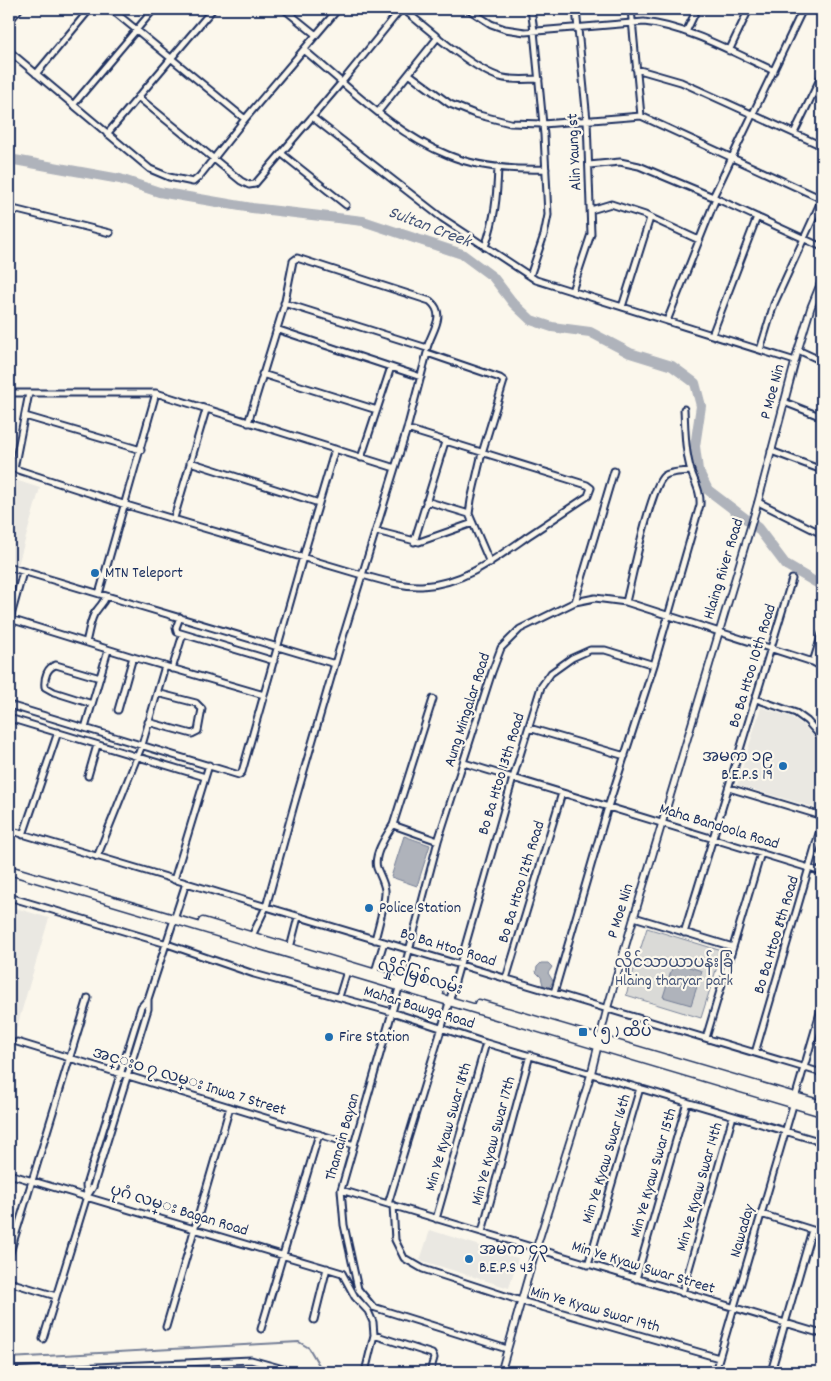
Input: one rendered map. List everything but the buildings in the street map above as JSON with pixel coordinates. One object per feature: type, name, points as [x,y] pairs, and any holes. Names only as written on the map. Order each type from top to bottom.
[{"type":"main road","points":[[9,20],[18,9]]},
{"type":"main road","name":"လှိုင်မြစ်လမ်း","points":[[9,866],[176,917]]},
{"type":"main road","name":"လှိုင်မြစ်လမ်း","points":[[9,870],[251,939],[347,970],[374,976]]},
{"type":"main road","name":"လှိုင်မြစ်လမ်း","points":[[251,939],[290,948],[400,984],[451,996],[794,1100],[822,1105]]},
{"type":"main road","name":"လှိုင်မြစ်လမ်း","points":[[794,1100],[822,1112]]},
{"type":"street","points":[[36,74],[90,9]]},
{"type":"street","points":[[111,9],[245,119]]},
{"type":"street","points":[[74,105],[154,9]]},
{"type":"street","points":[[107,134],[213,9]]},
{"type":"street","points":[[284,9],[316,35]]},
{"type":"street","points":[[9,51],[150,169],[186,182],[193,182],[338,9]]},
{"type":"street","points":[[138,97],[213,159],[248,185],[255,184],[282,154],[402,9],[490,73],[502,78],[539,79]]},
{"type":"street","points":[[468,9],[491,24],[505,29],[525,32],[644,22],[660,24],[686,32],[774,72]]},
{"type":"street","points":[[530,276],[544,235],[548,214],[543,124],[531,9]]},
{"type":"street","name":"Alin Yaung st","points":[[572,291],[591,234],[586,120],[576,9]]},
{"type":"street","points":[[631,9],[641,116]]},
{"type":"street","points":[[686,32],[697,9]]},
{"type":"street","points":[[729,51],[749,9]]},
{"type":"street","points":[[667,321],[714,198],[803,9]]},
{"type":"street","points":[[378,112],[438,37]]},
{"type":"street","points":[[304,50],[402,131],[449,156],[498,168],[516,170],[546,169]]},
{"type":"street","points":[[636,69],[681,82],[822,146]]},
{"type":"street","points":[[409,74],[450,104],[476,114],[510,123],[543,124],[641,116],[822,199],[774,304],[760,350]]},
{"type":"street","points":[[794,133],[822,75]]},
{"type":"street","points":[[312,117],[442,218],[536,280],[795,361]]},
{"type":"street","points":[[282,154],[346,205]]},
{"type":"street","points":[[589,165],[620,162],[639,166],[758,217],[822,247]]},
{"type":"street","points":[[486,247],[497,200],[498,168]]},
{"type":"street","points":[[591,210],[611,204],[650,218],[699,240]]},
{"type":"street","points":[[9,208],[110,233]]},
{"type":"street","points":[[712,335],[758,217]]},
{"type":"street","points":[[622,307],[650,218]]},
{"type":"street","points":[[248,423],[284,303],[293,261],[297,258],[430,302],[436,307],[439,315],[427,351],[407,429],[335,664],[266,907],[251,939]]},
{"type":"street","name":"P Moe Nin","points":[[755,514],[798,350],[811,307],[822,280]]},
{"type":"street","points":[[284,303],[427,351],[504,381],[482,453],[469,514],[490,563]]},
{"type":"street","points":[[276,329],[421,377]]},
{"type":"street","points":[[798,350],[822,362]]},
{"type":"street","points":[[362,458],[391,367]]},
{"type":"street","points":[[262,374],[377,410]]},
{"type":"street","points":[[9,392],[156,393],[395,468]]},
{"type":"street","points":[[29,393],[12,468],[362,575],[398,584],[421,586],[442,584],[466,576],[490,563],[588,496],[591,488],[587,485],[407,429]]},
{"type":"street","points":[[99,594],[156,393]]},
{"type":"street","points":[[784,402],[822,417]]},
{"type":"street","points":[[554,993],[608,807],[654,665],[700,505],[698,487],[691,471],[686,446],[684,409]]},
{"type":"street","points":[[174,518],[206,410]]},
{"type":"street","points":[[24,416],[141,450]]},
{"type":"street","points":[[414,542],[445,442]]},
{"type":"street","points":[[9,704],[239,775],[242,772],[335,449]]},
{"type":"street","points":[[771,452],[822,470]]},
{"type":"street","points":[[190,462],[319,503]]},
{"type":"street","points":[[575,602],[614,471]]},
{"type":"street","points":[[626,602],[651,502],[659,484],[664,476],[691,471]]},
{"type":"street","points":[[426,501],[469,514]]},
{"type":"street","points":[[758,502],[822,532]]},
{"type":"street","name":"Hlaing River Road","points":[[719,632],[755,514]]},
{"type":"street","points":[[376,531],[419,542],[473,523]]},
{"type":"street","points":[[9,567],[335,664]]},
{"type":"street","points":[[23,572],[10,618],[108,650],[264,695]]},
{"type":"street","name":"Bo Ba Htoo 10th Road","points":[[684,933],[792,579]]},
{"type":"street","points":[[86,642],[94,615],[104,603],[106,596]]},
{"type":"street","name":"Aung Mingalar Road","points":[[400,984],[438,841],[492,672],[502,648],[520,629],[575,602],[595,598],[626,602],[772,648],[822,667]]},
{"type":"street","points":[[180,617],[176,630],[182,634],[274,660]]},
{"type":"street","name":"P Moe Nin","points":[[501,1372],[536,1249],[591,1074],[607,1009],[719,632]]},
{"type":"street","points":[[172,668],[182,634]]},
{"type":"street","points":[[813,662],[822,634]]},
{"type":"street","name":"Bo Ba Htoo 13th Road","points":[[451,996],[541,687],[551,672],[572,658],[598,649],[654,665]]},
{"type":"street","points":[[85,728],[108,650]]},
{"type":"street","points":[[118,710],[133,657]]},
{"type":"street","points":[[92,704],[45,687],[48,671],[56,664],[100,678]]},
{"type":"street","points":[[97,857],[142,745],[165,666]]},
{"type":"street","points":[[148,722],[192,734],[198,732],[202,709],[196,703],[157,693]]},
{"type":"street","points":[[375,940],[386,891],[376,860],[393,825],[433,699]]},
{"type":"street","points":[[756,699],[796,713],[807,721],[822,738]]},
{"type":"street","points":[[9,718],[136,758],[205,777]]},
{"type":"street","points":[[529,728],[625,756]]},
{"type":"street","points":[[23,834],[58,732]]},
{"type":"street","points":[[88,776],[97,745]]},
{"type":"street","name":"Maha Bandoola Road","points":[[464,763],[822,872]]},
{"type":"street","points":[[174,880],[209,765]]},
{"type":"street","points":[[729,788],[822,816]]},
{"type":"street","name":"Bo Ba Htoo 12th Road","points":[[506,979],[562,793]]},
{"type":"street","name":"Bo Ba Htoo 8th Road","points":[[755,1053],[822,823]]},
{"type":"street","points":[[393,825],[438,841]]},
{"type":"street","name":"Bo Ba Htoo Road","points":[[9,830],[822,1073]]},
{"type":"street","points":[[706,1038],[761,853]]},
{"type":"street","points":[[43,1339],[87,1196],[86,1185],[124,1075],[141,1007],[148,999],[186,883]]},
{"type":"street","name":"Mahar Bawga Road","points":[[9,897],[167,944],[254,974],[392,1012],[486,1043],[822,1142]]},
{"type":"street","points":[[290,948],[298,917]]},
{"type":"street","points":[[634,917],[733,947]]},
{"type":"street","points":[[374,976],[384,942]]},
{"type":"street","points":[[339,997],[347,970]]},
{"type":"street","name":"Thamain Bayan","points":[[400,984],[341,1190],[344,1225],[358,1289],[373,1307],[507,1349]]},
{"type":"street","name":"Min Ye Kyaw Swar 19th","points":[[451,996],[390,1205],[395,1240],[404,1258],[423,1269],[521,1302],[719,1358]]},
{"type":"street","points":[[9,1256],[88,998]]},
{"type":"street","name":"Nawaday","points":[[715,1372],[822,1006]]},
{"type":"street","name":"အင္းဝ ၇ လမ္း Inwa 7 Street","points":[[17,1042],[354,1145]]},
{"type":"street","name":"Min Ye Kyaw Swar 18th","points":[[436,1219],[486,1043]]},
{"type":"street","name":"Min Ye Kyaw Swar 17th","points":[[482,1232],[530,1055]]},
{"type":"street","name":"Min Ye Kyaw Swar 16th","points":[[588,1265],[640,1088]]},
{"type":"street","name":"Min Ye Kyaw Swar 15th","points":[[636,1279],[687,1102]]},
{"type":"street","points":[[166,1327],[196,1230],[230,1107]]},
{"type":"street","name":"Min Ye Kyaw Swar 14th","points":[[682,1293],[733,1116]]},
{"type":"street","points":[[261,1329],[319,1134]]},
{"type":"street","name":"ပုဂံ လမ္း Bagan Road","points":[[9,1174],[342,1273],[355,1297],[368,1311],[373,1322],[374,1335]]},
{"type":"street","name":"Min Ye Kyaw Swar Street","points":[[341,1190],[822,1334]]},
{"type":"street","points":[[761,1214],[822,1233]]},
{"type":"street","points":[[770,1372],[812,1230]]},
{"type":"street","points":[[314,1320],[326,1268]]},
{"type":"street","points":[[9,1282],[56,1296]]},
{"type":"street","points":[[365,1372],[374,1335],[432,1354],[434,1358],[430,1372]]},
{"type":"street","points":[[9,1371],[126,1370],[251,1360],[294,1372]]},
{"type":"shaded area","points":[[9,478],[40,488],[18,565],[9,563]]},
{"type":"shaded area","name":"အမက ၁၉ B.E.P.S 19","points":[[761,707],[791,717],[803,725],[822,746],[822,802],[820,809],[737,785]]},
{"type":"shaded area","points":[[404,836],[430,845],[417,886],[391,877]]},
{"type":"shaded area","points":[[9,906],[49,918],[14,1037],[9,1036]]},
{"type":"shaded area","points":[[674,962],[702,971],[691,1005],[663,997]]},
{"type":"shaded area","points":[[541,963],[548,963],[552,967],[548,973],[553,981],[549,988],[543,985],[541,977],[536,972],[537,967]]},
{"type":"shaded area","name":"အမက ၄၃ B.E.P.S 43","points":[[430,1230],[518,1258],[509,1288],[420,1260]]},
{"type":"green space","name":"လှိုင်သာယာပန်းခြံ Hlaing tharyar park","points":[[647,928],[722,951],[701,1018],[626,995]]},
{"type":"waterway","name":"Sultan Creek","points":[[9,159],[120,179],[159,192],[252,208],[363,221],[462,254],[493,277],[513,303],[531,320],[552,327],[590,332],[630,353],[672,366],[695,383],[701,406],[695,446],[698,470],[708,490],[758,528],[786,565],[822,586]]},
{"type":"waterway","points":[[9,1358],[299,1342],[309,1348],[323,1372]]},
{"type":"place","name":"MTN Teleport","points":[[95,573]]},
{"type":"place","name":"အမက ၁၉ B.E.P.S 19","points":[[783,766]]},
{"type":"place","name":"Police Station","points":[[369,908]]},
{"type":"place","name":"( ၅ ) ထိပ်","points":[[583,1032]]},
{"type":"place","name":"Fire Station","points":[[329,1037]]},
{"type":"place","name":"အမက ၄၃ B.E.P.S 43","points":[[469,1259]]}]
